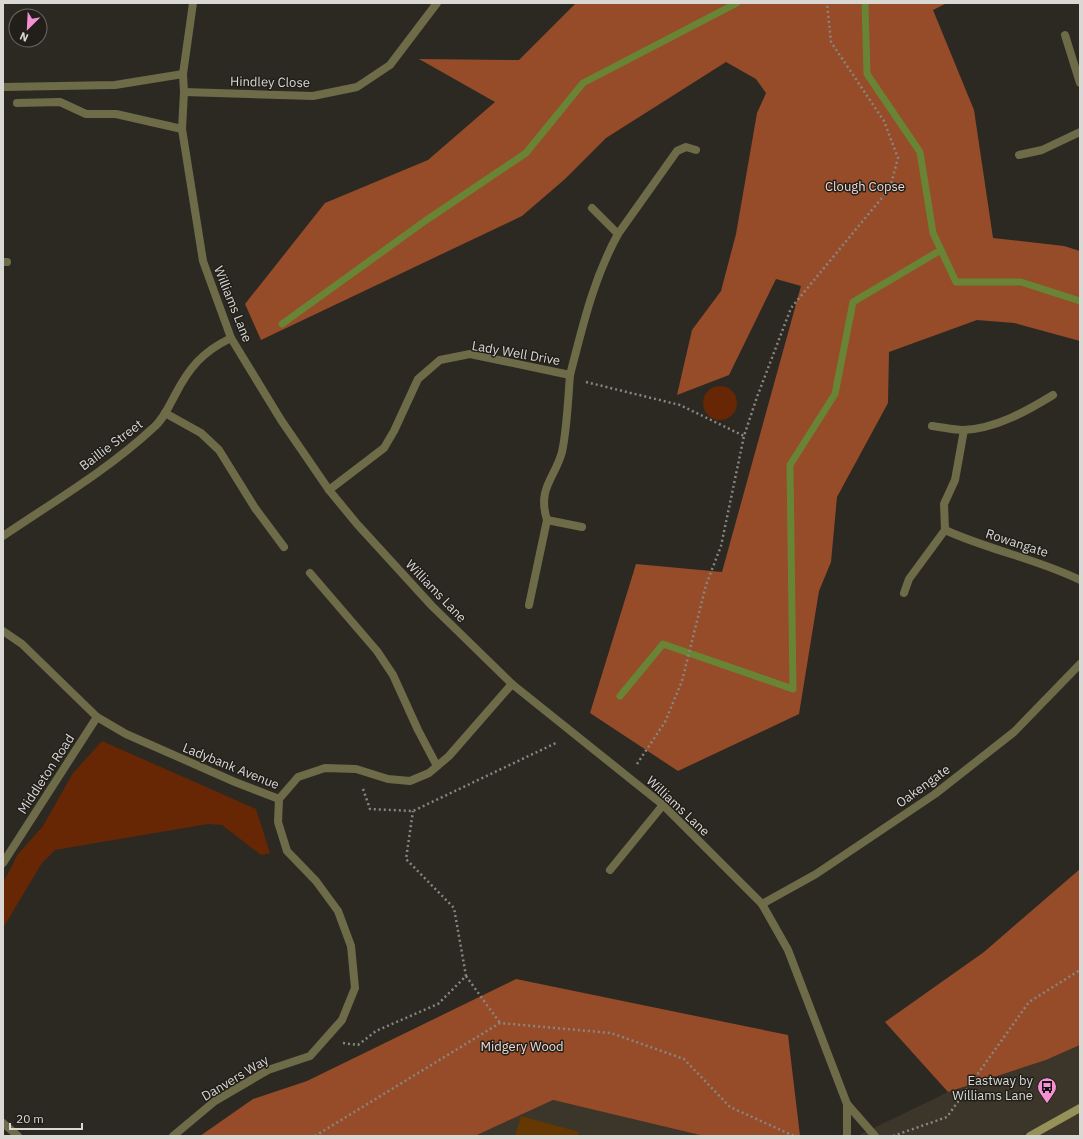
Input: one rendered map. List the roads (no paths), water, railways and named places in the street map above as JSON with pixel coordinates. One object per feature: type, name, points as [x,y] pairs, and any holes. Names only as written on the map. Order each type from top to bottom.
[{"type":"street","name":"Williams Lane","points":[[193,3],[183,74],[184,92],[182,129],[203,261],[231,338],[281,420],[329,490],[357,524],[432,606],[512,684],[663,805],[762,904],[788,950],[847,1104],[875,1136]]},
{"type":"street","name":"Hindley Close","points":[[184,92],[313,96],[357,87],[390,65],[437,3]]},
{"type":"street","points":[[1065,35],[1080,83]]},
{"type":"street","points":[[3,87],[115,85],[183,74]]},
{"type":"street","points":[[17,103],[60,102],[86,114],[116,114],[182,129]]},
{"type":"street","points":[[1019,154],[1042,150],[1080,132]]},
{"type":"street","name":"Lady Well Drive","points":[[529,605],[547,520],[544,510],[546,485],[562,453],[570,375],[588,304],[603,261],[618,234],[677,151],[686,147],[696,150]]},
{"type":"street","points":[[592,208],[618,234]]},
{"type":"street","name":"Baillie Street","points":[[3,536],[130,449],[155,427],[165,413],[182,380],[197,361],[212,347],[231,338]]},
{"type":"street","name":"Lady Well Drive","points":[[329,490],[384,448],[394,431],[418,379],[440,360],[470,354],[570,375]]},
{"type":"street","points":[[932,426],[964,430],[995,424],[1028,410],[1052,395]]},
{"type":"street","points":[[165,413],[201,433],[219,450],[255,508],[284,547]]},
{"type":"street","points":[[904,593],[909,579],[945,530],[944,504],[955,480],[964,430]]},
{"type":"street","points":[[547,520],[582,527]]},
{"type":"street","name":"Rowangate","points":[[945,530],[968,540],[1054,567],[1080,580]]},
{"type":"street","points":[[310,573],[377,651],[393,675],[418,730],[437,766]]},
{"type":"street","name":"Ladybank Avenue","points":[[3,631],[22,644],[97,717],[126,734],[235,782],[279,799],[298,777],[325,768],[356,769],[388,779],[410,781],[429,773],[449,756],[512,684]]},
{"type":"street","name":"Oakengate","points":[[762,904],[816,874],[935,794],[1014,732],[1080,664]]},
{"type":"street","name":"Middleton Road","points":[[3,863],[97,717]]},
{"type":"street","name":"Danvers Way","points":[[174,1136],[215,1101],[268,1070],[310,1056],[342,1020],[355,988],[351,946],[338,911],[316,881],[287,851],[278,822],[279,799]]},
{"type":"street","points":[[610,870],[663,805]]},
{"type":"street","name":"Williams Lane","points":[[847,1104],[847,1136]]},
{"type":"street","points":[[1030,1136],[1080,1108]]},
{"type":"street","points":[[3,1123],[18,1136]]},
{"type":"waterway","points":[[282,324],[425,221],[526,153],[583,83],[737,3]]},
{"type":"waterway","points":[[620,696],[663,644],[793,689],[790,465],[835,394],[853,302],[941,250],[933,233],[920,152],[867,74],[865,3]]},
{"type":"waterway","points":[[941,250],[956,282],[1021,282],[1080,301]]},
{"type":"place","name":"Eastway by Williams Lane","points":[[1047,1104]]},
{"type":"park label","name":"Clough Copse","points":[[865,186]]},
{"type":"park label","name":"Midgery Wood","points":[[522,1046]]}]
